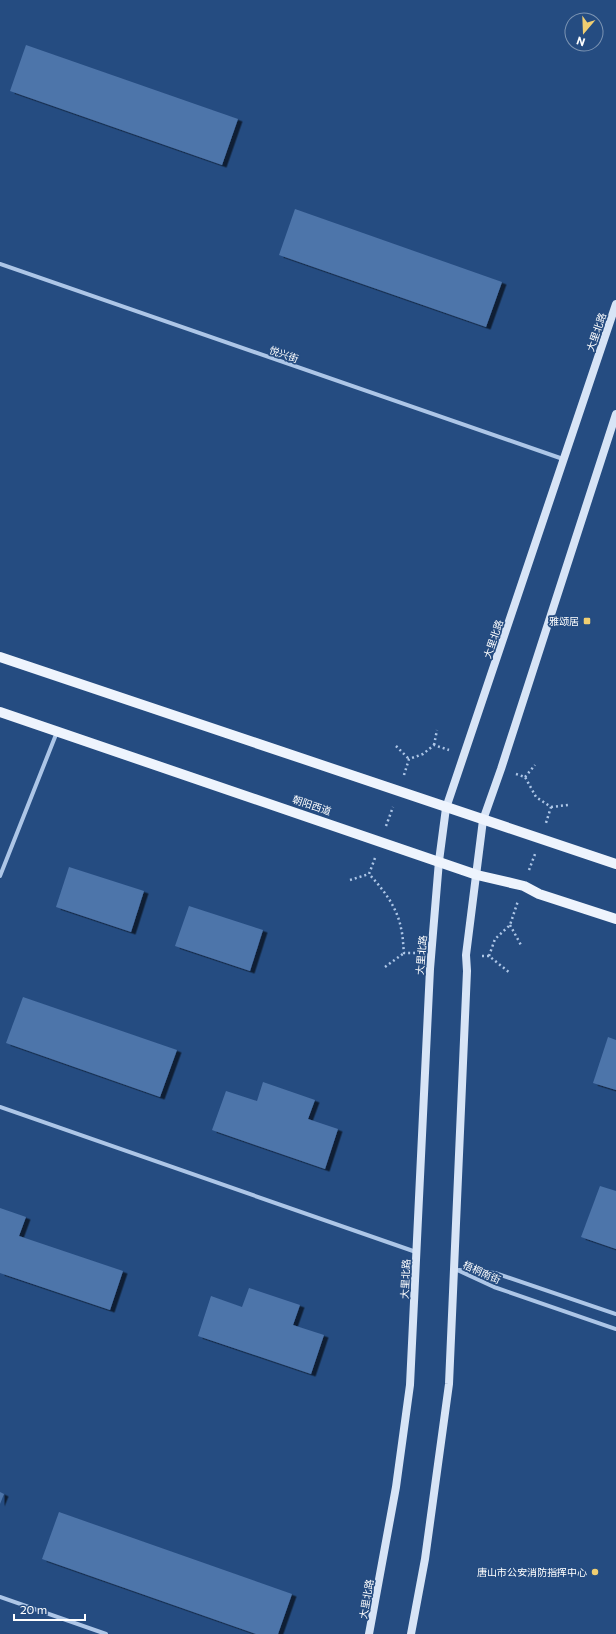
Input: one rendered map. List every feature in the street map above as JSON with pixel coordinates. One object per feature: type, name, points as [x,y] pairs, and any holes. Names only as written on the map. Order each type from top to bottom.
[{"type":"main road","name":"大里北路","points":[[369,1634],[396,1487],[410,1385],[430,969],[438,861],[446,808],[616,304]]},
{"type":"main road","points":[[411,1634],[425,1559],[449,1384],[467,971],[466,955],[483,820],[501,769],[616,414]]},
{"type":"main road","points":[[0,657],[616,864]]},
{"type":"main road","name":"朝阳西道","points":[[0,712],[477,875],[524,886],[539,894],[616,919]]},
{"type":"street","name":"悦兴街","points":[[0,264],[564,459]]},
{"type":"street","points":[[0,876],[57,732]]},
{"type":"street","points":[[0,1107],[417,1252]]},
{"type":"street","name":"梧桐南街","points":[[455,1269],[495,1273],[616,1314]]},
{"type":"street","name":"梧桐南街","points":[[455,1269],[494,1288],[616,1329]]},
{"type":"street","points":[[0,1597],[106,1634]]},
{"type":"path","points":[[434,745],[437,730]]},
{"type":"path","points":[[396,746],[409,759]]},
{"type":"path","points":[[526,777],[535,765]]},
{"type":"path","points":[[551,807],[568,805]]},
{"type":"path","points":[[350,880],[369,874]]},
{"type":"path","points":[[510,925],[521,945]]},
{"type":"path","points":[[385,967],[404,952]]},
{"type":"path","points":[[489,956],[510,973]]},
{"type":"building","points":[[26,45],[238,119],[222,165],[10,91]]},
{"type":"building","points":[[295,209],[502,282],[486,327],[279,255]]},
{"type":"building","points":[[69,867],[144,891],[131,932],[56,907]]},
{"type":"building","points":[[189,906],[263,930],[250,971],[175,946]]},
{"type":"building","points":[[23,997],[177,1050],[160,1097],[6,1043]]},
{"type":"building","points":[[608,1037],[616,1040],[616,1090],[593,1083]]},
{"type":"building","points":[[263,1082],[315,1100],[308,1119],[338,1129],[325,1169],[212,1130],[226,1091],[257,1101]]},
{"type":"building","points":[[600,1186],[616,1191],[616,1249],[581,1237]]},
{"type":"building","points":[[0,1208],[26,1217],[19,1236],[123,1271],[110,1310],[0,1273]]},
{"type":"building","points":[[249,1288],[300,1305],[293,1325],[324,1335],[311,1374],[198,1336],[211,1296],[242,1307]]},
{"type":"building","points":[[0,1492],[4,1494],[0,1504]]},
{"type":"building","points":[[59,1512],[292,1594],[278,1634],[256,1634],[42,1559]]},
{"type":"place","name":"雅颂居","points":[[587,621]]},
{"type":"place","name":"唐山市公安消防指挥中心","points":[[595,1572]]}]
